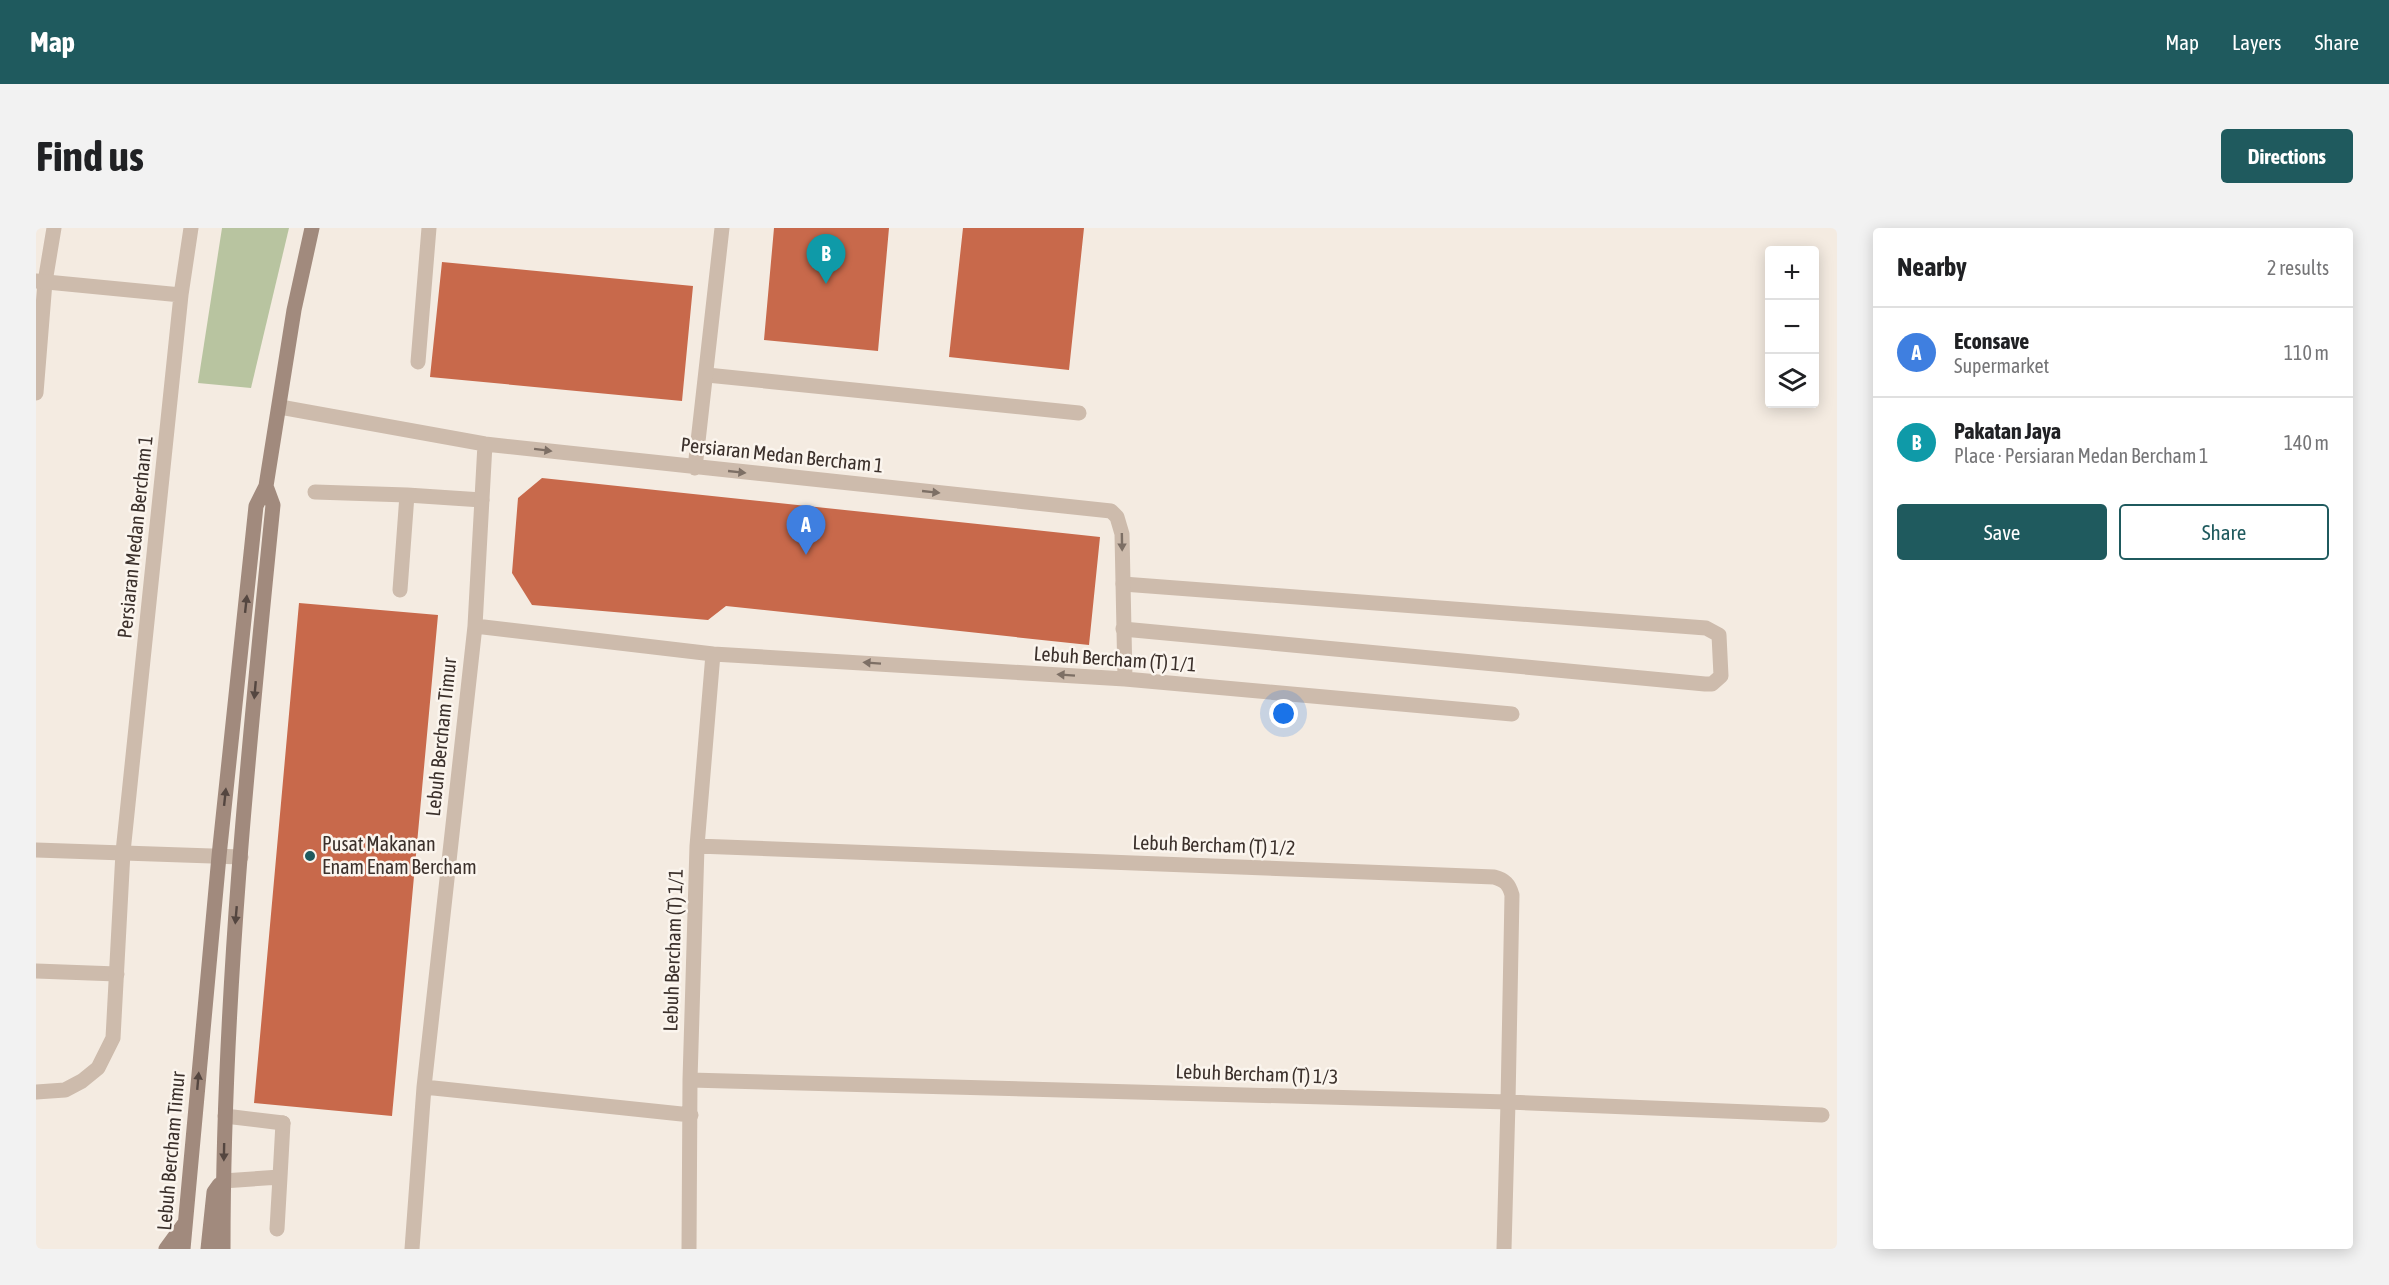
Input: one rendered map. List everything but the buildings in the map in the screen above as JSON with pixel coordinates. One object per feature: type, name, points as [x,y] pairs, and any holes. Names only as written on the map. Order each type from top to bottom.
[{"type":"street","points":[[36,393],[40,281],[54,228]]},
{"type":"street","name":"Persiaran Medan Bercham 1","points":[[36,1092],[65,1089],[82,1081],[98,1068],[113,1038],[123,852],[181,295],[191,228]]},
{"type":"street","name":"Lebuh Bercham Timur","points":[[183,1249],[219,856],[256,506],[266,486],[294,310],[312,228]]},
{"type":"street","points":[[417,362],[429,228]]},
{"type":"street","points":[[695,468],[722,228]]},
{"type":"street","points":[[40,281],[181,295]]},
{"type":"street","points":[[707,375],[1079,412]]},
{"type":"street","name":"Persiaran Medan Bercham 1","points":[[280,407],[485,444],[695,468],[1102,509],[1117,517],[1121,525],[1125,679]]},
{"type":"street","name":"Lebuh Bercham Timur","points":[[412,1249],[424,1088],[474,626],[485,444]]},
{"type":"street","name":"Lebuh Bercham Timur","points":[[224,1249],[225,1116],[232,961],[273,505],[266,486]]},
{"type":"street","points":[[315,492],[482,500]]},
{"type":"street","points":[[400,590],[407,495]]},
{"type":"street","points":[[1123,584],[1706,628],[1719,635],[1721,676],[1712,684],[1705,684],[1123,630]]},
{"type":"street","name":"Lebuh Bercham (T) 1/1","points":[[474,626],[713,654],[1125,679],[1512,714]]},
{"type":"street","name":"Lebuh Bercham (T) 1/1","points":[[689,1249],[690,1080],[697,846],[713,654]]},
{"type":"street","name":"Lebuh Bercham (T) 1/2","points":[[697,846],[1503,879],[1510,886],[1512,895],[1508,1102]]},
{"type":"street","points":[[36,850],[241,857]]},
{"type":"street","points":[[36,971],[117,974]]},
{"type":"street","name":"Lebuh Bercham (T) 1/3","points":[[690,1080],[1508,1102],[1822,1115]]},
{"type":"street","points":[[424,1088],[691,1115]]},
{"type":"street","points":[[1504,1249],[1508,1102]]},
{"type":"street","points":[[225,1116],[283,1123],[277,1229]]},
{"type":"street","points":[[208,1249],[214,1192],[224,1181],[280,1176]]},
{"type":"street","points":[[166,1249],[185,1222]]},
{"type":"green space","points":[[222,228],[289,228],[251,388],[198,383]]},
{"type":"place","name":"Pakatan Jaya","points":[[826,284]]},
{"type":"place","name":"Econsave","points":[[806,555]]},
{"type":"place","name":"Pusat Makanan Enam Enam Bercham","points":[[310,856]]}]
